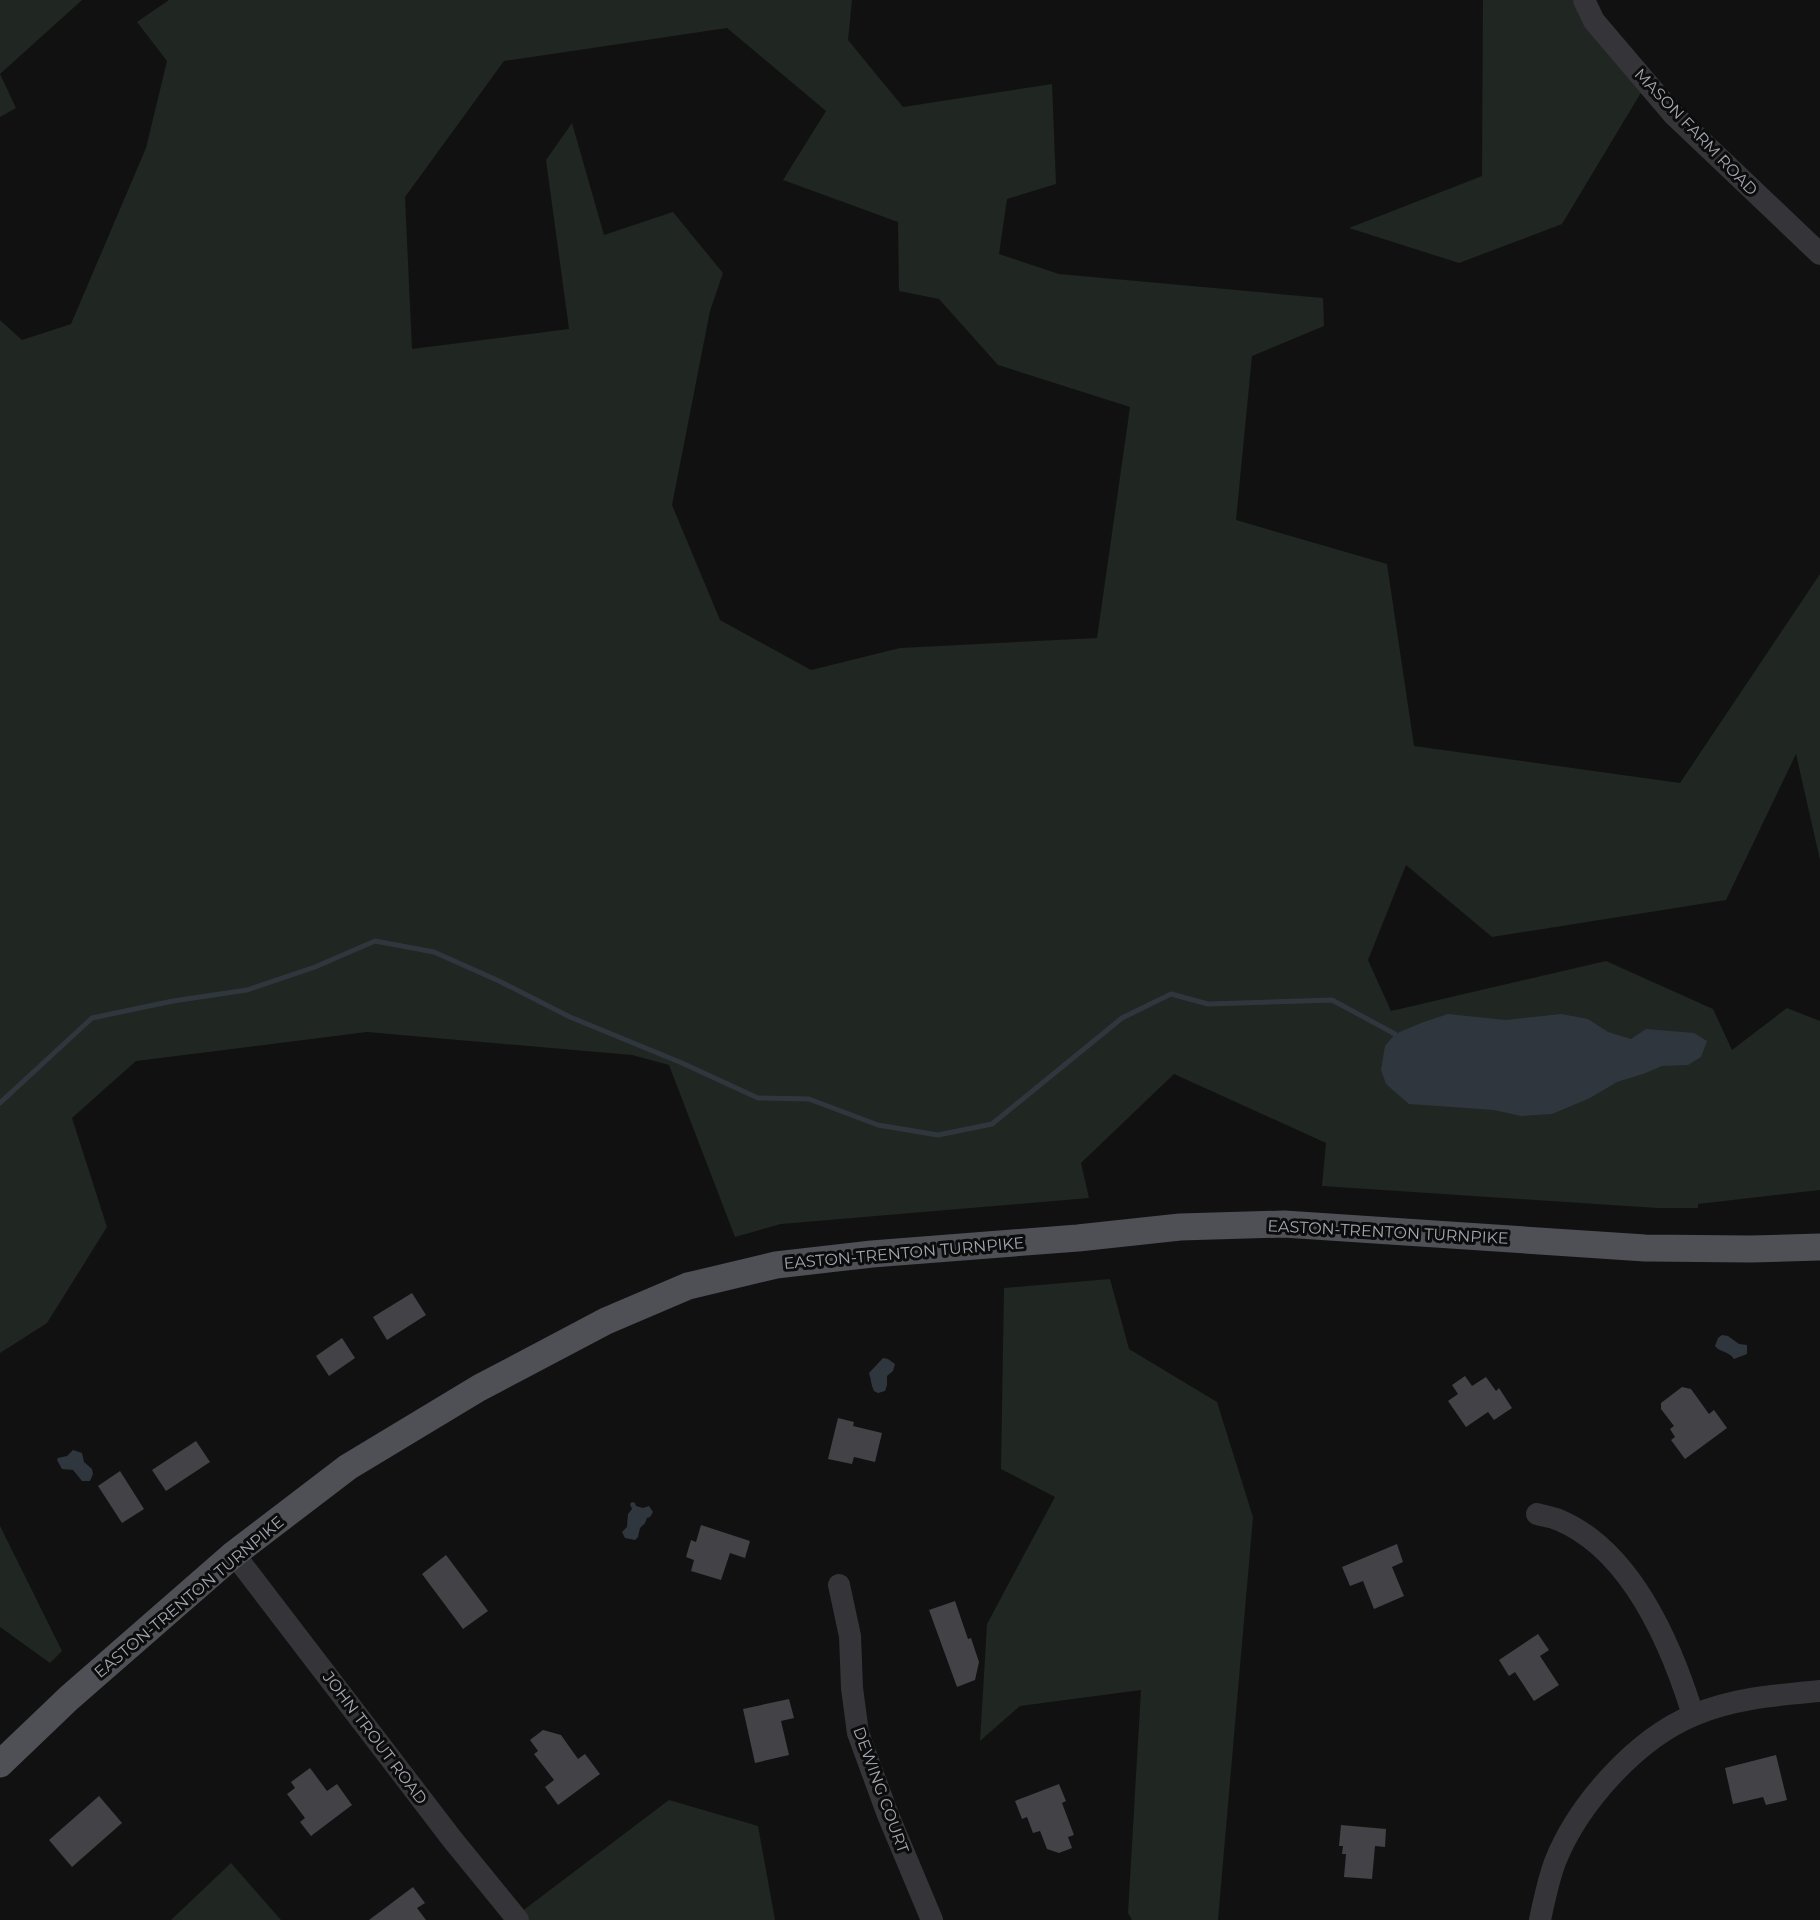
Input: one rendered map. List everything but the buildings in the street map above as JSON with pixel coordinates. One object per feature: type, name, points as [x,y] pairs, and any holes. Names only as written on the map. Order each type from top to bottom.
[{"type":"main road","name":"EASTON-TRENTON TURNPIKE","points":[[0,1764],[69,1698],[234,1554],[348,1467],[479,1388],[606,1321],[688,1286],[776,1265],[872,1254],[1078,1238],[1180,1227],[1284,1224],[1645,1248],[1751,1249],[1820,1246]]},
{"type":"street","name":"MASON FARM ROAD","points":[[1584,0],[1594,21],[1674,115],[1820,254]]},
{"type":"street","points":[[1537,1514],[1557,1519],[1585,1534],[1625,1572],[1654,1618],[1693,1715]]},
{"type":"street","name":"JOHN TROUT ROAD","points":[[234,1554],[452,1839],[518,1920]]},
{"type":"street","name":"DEWING COURT","points":[[839,1585],[850,1636],[852,1688],[858,1733],[888,1815],[932,1920]]},
{"type":"street","points":[[1540,1920],[1546,1890],[1558,1856],[1575,1823],[1611,1776],[1642,1748],[1677,1723],[1725,1704],[1757,1697],[1820,1691]]},
{"type":"shaded area","points":[[0,0],[82,0],[0,74]]},
{"type":"shaded area","points":[[169,0],[852,0],[848,40],[903,107],[1052,84],[1056,184],[1007,199],[999,254],[1059,274],[1323,298],[1324,326],[1252,356],[1236,520],[1387,564],[1414,746],[1680,783],[1820,574],[1820,860],[1796,754],[1726,900],[1492,937],[1406,865],[1368,960],[1391,1011],[1606,961],[1713,1009],[1732,1050],[1787,1008],[1820,1021],[1820,1190],[1698,1204],[1698,1208],[1657,1208],[1322,1186],[1326,1143],[1174,1074],[1081,1163],[1089,1198],[781,1224],[735,1237],[669,1065],[632,1055],[367,1032],[136,1061],[72,1118],[107,1227],[47,1323],[0,1353],[0,320],[22,340],[71,324],[146,148],[167,61],[137,22]],"holes":[[[727,28],[826,111],[783,180],[898,222],[899,291],[939,299],[998,365],[1130,407],[1097,638],[900,648],[811,670],[720,620],[672,505],[710,311],[723,273],[673,212],[604,235],[572,123],[546,160],[569,329],[412,349],[405,197],[504,61]]]},
{"type":"shaded area","points":[[1483,0],[1589,0],[1645,86],[1562,224],[1459,263],[1349,228],[1482,176]]},
{"type":"shaded area","points":[[0,74],[16,108],[0,117]]},
{"type":"shaded area","points":[[1448,1014],[1506,1020],[1561,1014],[1588,1019],[1608,1032],[1631,1039],[1646,1029],[1694,1033],[1707,1041],[1701,1057],[1688,1065],[1662,1066],[1617,1082],[1590,1098],[1552,1114],[1521,1116],[1494,1110],[1409,1104],[1386,1084],[1381,1070],[1385,1046],[1395,1034]]},
{"type":"shaded area","points":[[1110,1279],[1129,1349],[1217,1402],[1253,1517],[1218,1920],[1132,1920],[1128,1913],[1141,1690],[1020,1706],[980,1741],[987,1624],[1055,1497],[1001,1469],[1004,1288]]},
{"type":"shaded area","points":[[1722,1335],[1728,1336],[1739,1344],[1747,1345],[1747,1354],[1734,1359],[1717,1348],[1715,1346],[1718,1338]]},
{"type":"shaded area","points":[[883,1358],[895,1364],[893,1371],[887,1376],[885,1391],[878,1393],[874,1391],[869,1373]]},
{"type":"shaded area","points":[[73,1450],[82,1453],[84,1462],[92,1469],[93,1474],[90,1481],[82,1481],[73,1470],[62,1469],[57,1460],[67,1456]]},
{"type":"shaded area","points":[[632,1502],[643,1508],[649,1506],[653,1512],[640,1528],[635,1540],[625,1538],[622,1532],[627,1527]]},
{"type":"shaded area","points":[[0,1526],[62,1651],[50,1663],[0,1627]]},
{"type":"shaded area","points":[[669,1800],[758,1826],[775,1920],[514,1920],[513,1918]]},
{"type":"shaded area","points":[[231,1863],[281,1920],[171,1920]]},
{"type":"waterway","points":[[0,1103],[92,1018],[173,1001],[247,990],[315,967],[375,941],[434,952],[499,981],[570,1017],[682,1063],[758,1098],[809,1099],[878,1125],[938,1135],[992,1124],[1122,1018],[1171,994],[1208,1004],[1332,1000],[1395,1034]]}]
